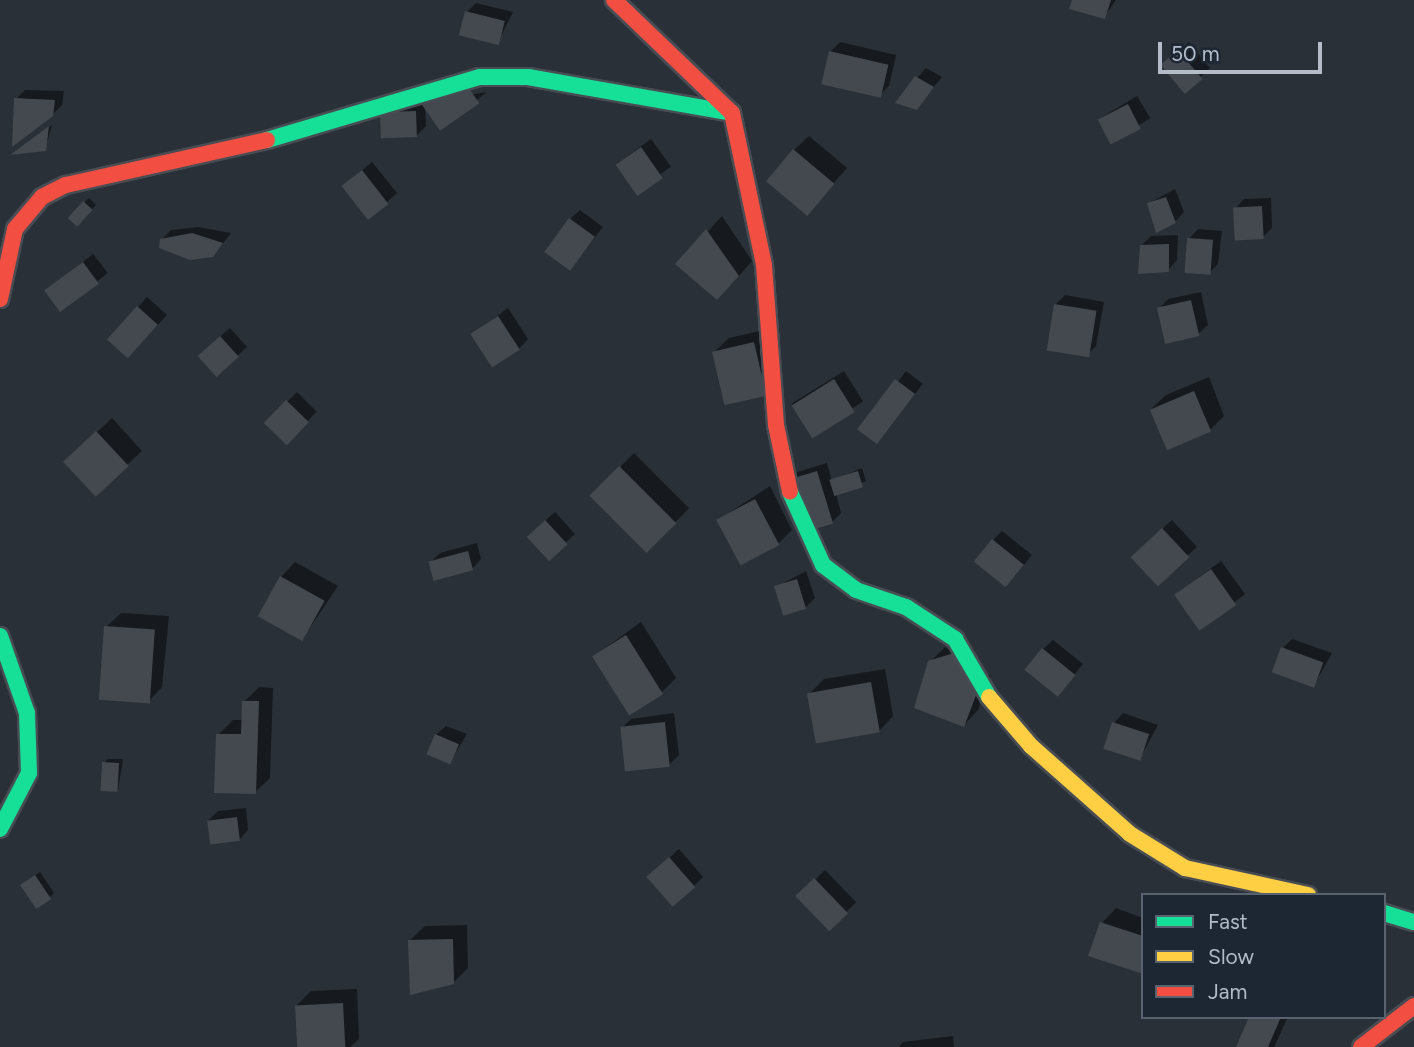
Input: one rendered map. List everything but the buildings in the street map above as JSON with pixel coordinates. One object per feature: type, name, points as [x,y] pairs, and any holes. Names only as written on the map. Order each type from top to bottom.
[{"type":"street","points":[[614,0],[732,113],[764,265],[776,425],[789,490],[823,565],[856,590],[906,607],[956,639],[977,682],[1031,746],[1130,834],[1185,867],[1299,893]]},
{"type":"street","points":[[0,299],[15,229],[42,197],[65,185],[285,135],[480,77],[528,77],[732,113]]},
{"type":"street","points":[[0,636],[27,713],[29,773],[0,829]]},
{"type":"street","points":[[1386,914],[1414,922]]},
{"type":"street","points":[[1361,1047],[1414,1006]]},
{"type":"traffic: fast","points":[[267,140],[480,77],[528,77],[732,113]]},
{"type":"traffic: fast","points":[[790,492],[823,565],[856,590],[906,607],[955,639],[989,697]]},
{"type":"traffic: fast","points":[[0,636],[27,713],[29,773],[0,829]]},
{"type":"traffic: fast","points":[[1386,914],[1414,922]]},
{"type":"traffic: slow","points":[[989,697],[1031,746],[1130,834],[1185,868],[1299,893]]},
{"type":"traffic: jam","points":[[614,0],[732,113],[764,265],[776,425],[790,492]]},
{"type":"traffic: jam","points":[[0,299],[15,229],[42,197],[66,185],[267,140]]},
{"type":"traffic: jam","points":[[1361,1047],[1414,1006]]}]
